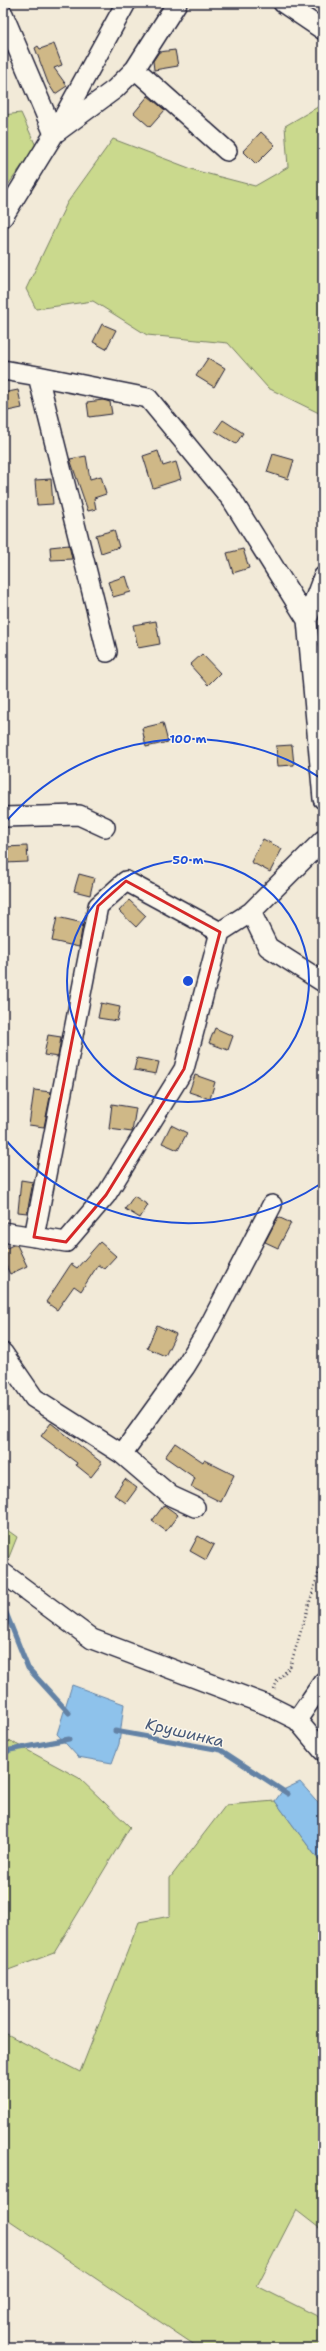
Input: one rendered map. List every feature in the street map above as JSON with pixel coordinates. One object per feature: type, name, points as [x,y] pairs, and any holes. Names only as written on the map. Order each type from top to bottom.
[{"type":"street","points":[[3,217],[54,134],[126,3]]},
{"type":"street","points":[[54,134],[115,89],[135,69],[177,3]]},
{"type":"street","points":[[283,3],[323,30]]},
{"type":"street","points":[[3,14],[54,134]]},
{"type":"street","points":[[135,69],[227,151]]},
{"type":"street","points":[[3,370],[148,398],[232,500],[307,620]]},
{"type":"street","points":[[38,376],[108,652]]},
{"type":"street","points":[[323,577],[307,620],[323,799]]},
{"type":"street","points":[[3,817],[79,815],[104,827]]},
{"type":"street","points":[[3,1232],[66,1242],[106,1195],[184,1069],[220,932],[252,912],[323,840]]},
{"type":"street","points":[[34,1237],[98,906],[126,882],[220,932]]},
{"type":"street","points":[[252,912],[268,947],[323,982]]},
{"type":"street","points":[[122,1454],[185,1367],[204,1336],[272,1205]]},
{"type":"street","points":[[3,1354],[34,1398],[122,1454],[171,1496],[195,1507]]},
{"type":"street","points":[[3,1573],[92,1640],[267,1705],[297,1720],[323,1751]]},
{"type":"street","points":[[297,1720],[323,1682]]},
{"type":"path","points":[[267,1705],[277,1680],[290,1667],[323,1558]]},
{"type":"path","points":[[321,2228],[323,2238]]},
{"type":"highlighted area","points":[[126,881],[220,932],[184,1069],[106,1195],[66,1242],[34,1237],[98,906]]},
{"type":"green space","points":[[323,104],[323,415],[268,388],[228,343],[147,335],[93,301],[36,309],[26,289],[67,203],[113,139],[197,171],[255,186],[288,167],[285,126]]},
{"type":"green space","points":[[21,113],[36,146],[3,192],[3,115]]},
{"type":"green space","points":[[3,1527],[17,1537],[3,1572]]},
{"type":"green space","points":[[3,1737],[79,1778],[130,1827],[54,1953],[3,1972]]},
{"type":"green space","points":[[275,1801],[323,1866],[323,2231],[296,2210],[257,2286],[323,2319],[323,2348],[199,2348],[3,2216],[3,2032],[80,2072],[139,1922],[170,1916],[170,1878],[226,1805]]},
{"type":"water","points":[[72,1685],[124,1704],[119,1744],[112,1763],[78,1757],[57,1734]]},
{"type":"water","points":[[300,1782],[323,1808],[323,1866],[275,1801],[283,1790]]},
{"type":"building","points":[[54,44],[62,65],[54,68],[67,86],[55,94],[48,83],[35,48],[38,46],[40,49]]},
{"type":"building","points":[[175,50],[178,66],[154,70],[153,61],[159,52]]},
{"type":"building","points":[[148,96],[165,110],[150,127],[134,113]]},
{"type":"building","points":[[261,132],[275,145],[256,164],[243,151]]},
{"type":"building","points":[[102,324],[116,330],[106,349],[93,342]]},
{"type":"building","points":[[208,358],[225,368],[214,387],[196,376]]},
{"type":"building","points":[[18,390],[22,408],[3,412],[3,393]]},
{"type":"building","points":[[103,400],[110,402],[112,414],[89,417],[87,402]]},
{"type":"building","points":[[223,420],[243,433],[236,444],[215,431]]},
{"type":"building","points":[[158,451],[163,466],[176,462],[181,479],[153,488],[143,456]]},
{"type":"building","points":[[273,454],[294,460],[288,479],[267,472]]},
{"type":"building","points":[[86,456],[90,479],[101,476],[106,494],[94,498],[96,509],[88,511],[70,459]]},
{"type":"building","points":[[51,479],[53,504],[37,505],[35,480]]},
{"type":"building","points":[[114,530],[119,547],[101,553],[96,535]]},
{"type":"building","points":[[69,545],[72,559],[51,560],[50,547]]},
{"type":"building","points":[[243,549],[249,568],[233,573],[227,553]]},
{"type":"building","points":[[126,576],[131,592],[113,597],[108,582]]},
{"type":"building","points":[[156,621],[160,644],[138,648],[133,625]]},
{"type":"building","points":[[202,654],[220,673],[208,685],[190,665]]},
{"type":"building","points":[[163,723],[168,742],[146,747],[142,728]]},
{"type":"building","points":[[292,745],[294,765],[278,766],[276,746]]},
{"type":"building","points":[[263,839],[282,849],[270,872],[251,862]]},
{"type":"building","points":[[27,846],[28,862],[5,863],[4,847]]},
{"type":"building","points":[[79,874],[94,878],[90,895],[74,891]]},
{"type":"building","points":[[129,900],[146,916],[136,927],[119,911]]},
{"type":"building","points":[[57,917],[83,923],[79,947],[52,941]]},
{"type":"building","points":[[101,1003],[120,1007],[117,1021],[98,1018]]},
{"type":"building","points":[[215,1028],[233,1036],[228,1050],[209,1043]]},
{"type":"building","points":[[48,1035],[61,1037],[58,1057],[44,1055]]},
{"type":"building","points":[[137,1058],[159,1062],[156,1074],[134,1070]]},
{"type":"building","points":[[195,1075],[215,1082],[210,1099],[189,1092]]},
{"type":"building","points":[[34,1090],[51,1092],[44,1127],[29,1125]]},
{"type":"building","points":[[112,1104],[136,1108],[132,1132],[109,1129]]},
{"type":"building","points":[[171,1125],[187,1133],[178,1150],[162,1143]]},
{"type":"building","points":[[21,1180],[33,1182],[27,1213],[18,1212]]},
{"type":"building","points":[[134,1196],[148,1205],[140,1218],[125,1209]]},
{"type":"building","points":[[278,1217],[291,1223],[278,1248],[265,1242]]},
{"type":"building","points":[[100,1242],[116,1256],[104,1269],[98,1265],[81,1291],[74,1286],[57,1310],[46,1302],[71,1264],[77,1268]]},
{"type":"building","points":[[13,1245],[17,1245],[27,1266],[10,1274],[3,1260],[3,1250]]},
{"type":"building","points":[[157,1325],[176,1334],[165,1356],[147,1348]]},
{"type":"building","points":[[51,1423],[102,1463],[91,1477],[76,1465],[77,1463],[41,1436]]},
{"type":"building","points":[[175,1443],[203,1462],[204,1460],[234,1475],[221,1502],[191,1487],[195,1478],[165,1457]]},
{"type":"building","points":[[125,1479],[137,1488],[126,1503],[114,1495]]},
{"type":"building","points":[[164,1505],[178,1515],[166,1531],[152,1521]]},
{"type":"building","points":[[198,1536],[214,1545],[206,1560],[190,1551]]},
{"type":"waterway","name":"Крушинка","points":[[3,1605],[28,1668],[69,1713]]},
{"type":"waterway","name":"Крушинка","points":[[115,1731],[221,1750],[288,1794]]},
{"type":"waterway","name":"Крушинка","points":[[3,1755],[10,1750],[69,1739]]}]
